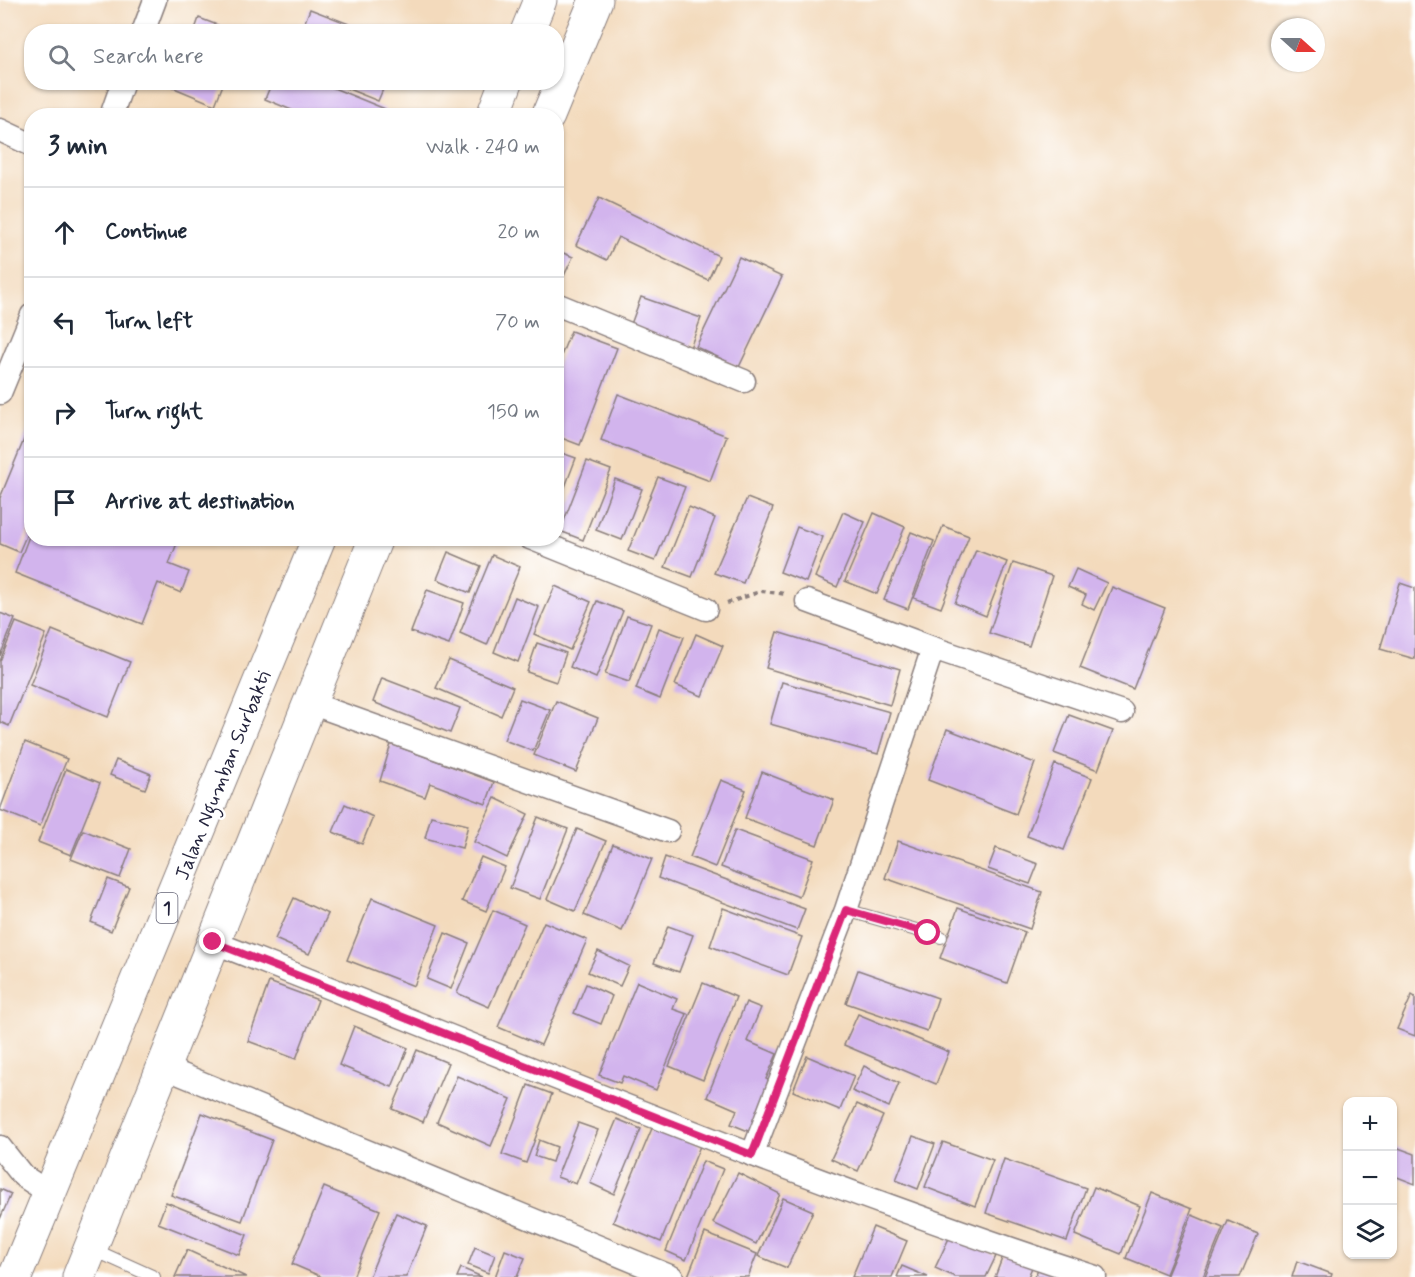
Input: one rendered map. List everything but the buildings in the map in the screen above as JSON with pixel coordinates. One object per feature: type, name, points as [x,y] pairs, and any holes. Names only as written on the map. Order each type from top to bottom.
[{"type":"highway","points":[[530,24],[540,0]]},
{"type":"highway","points":[[564,79],[596,0]]},
{"type":"highway","points":[[496,108],[503,90]]},
{"type":"highway","points":[[552,108],[560,90]]},
{"type":"highway","name":"Jalan Ngumban Surbakti","points":[[15,1277],[316,546]]},
{"type":"highway","points":[[84,1263],[373,546]]},
{"type":"street","points":[[146,24],[155,0]]},
{"type":"street","points":[[114,108],[120,90]]},
{"type":"street","points":[[0,130],[24,140]]},
{"type":"street","points":[[564,307],[744,381]]},
{"type":"street","points":[[0,393],[24,334]]},
{"type":"street","points":[[550,546],[706,609]]},
{"type":"street","points":[[807,601],[933,648],[1122,712]]},
{"type":"street","points":[[752,1155],[846,910],[933,648]]},
{"type":"street","points":[[310,703],[668,831]]},
{"type":"street","points":[[213,942],[752,1155],[954,1231],[1095,1277]]},
{"type":"street","points":[[164,1067],[672,1277]]},
{"type":"street","points":[[0,1147],[23,1176],[49,1193]]},
{"type":"lane","points":[[846,910],[941,937]]},
{"type":"lane","points":[[84,1263],[154,1277]]},
{"type":"path","points":[[706,609],[762,591],[773,591],[807,601]]},
{"type":"route","points":[[213,942],[752,1155],[846,910],[928,933]]}]
